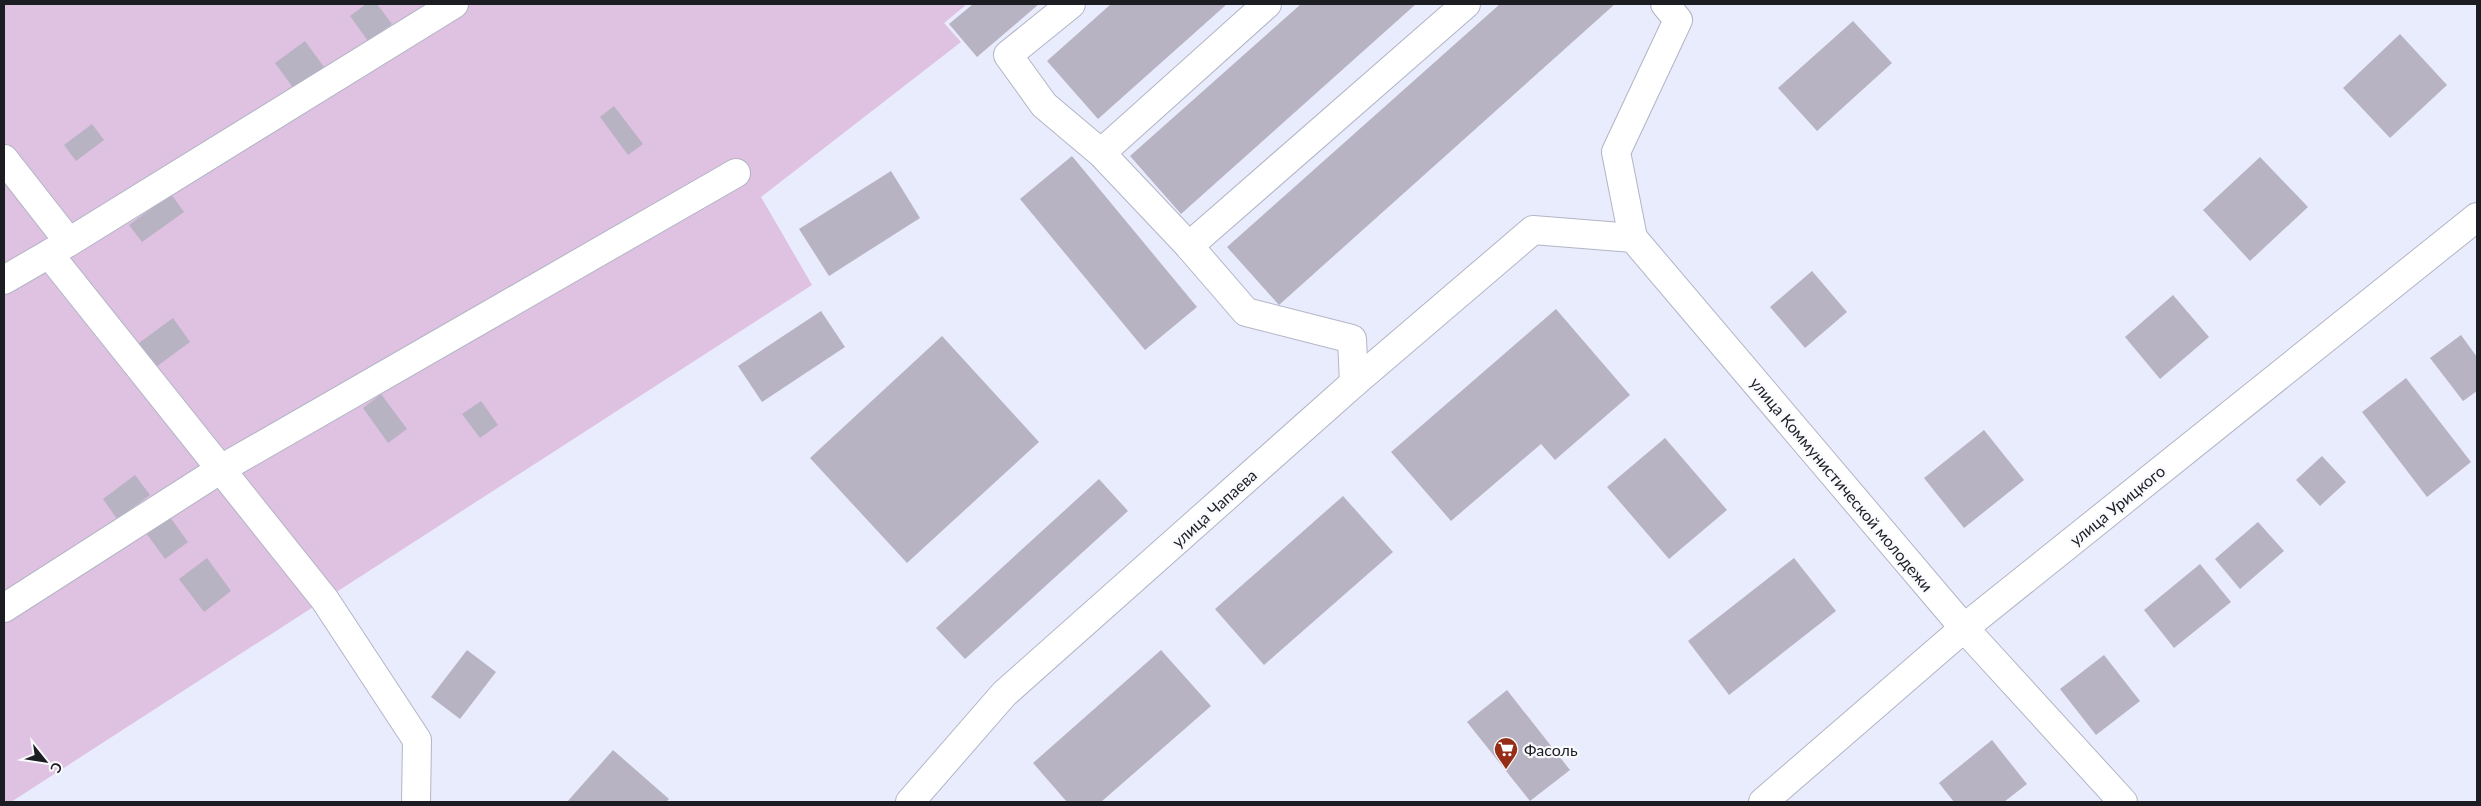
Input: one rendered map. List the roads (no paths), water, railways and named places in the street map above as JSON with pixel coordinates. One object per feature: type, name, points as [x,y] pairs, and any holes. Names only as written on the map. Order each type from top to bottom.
[{"type":"street","points":[[4,280],[454,4]]},
{"type":"street","points":[[1070,4],[1008,55],[1044,105],[1101,153],[1189,246],[1246,312],[1352,339],[1354,383]]},
{"type":"street","points":[[1101,153],[1267,4]]},
{"type":"street","points":[[1189,246],[1466,4]]},
{"type":"street","points":[[1633,238],[1616,152],[1680,9]]},
{"type":"street","points":[[4,159],[59,248],[221,469],[325,600],[418,740],[416,802]]},
{"type":"street","points":[[4,608],[221,469],[736,173]]},
{"type":"street","name":"улица Урицкого","points":[[1763,802],[1964,628],[2477,217]]},
{"type":"street","name":"улица Чапаева","points":[[910,802],[1004,694],[1354,383],[1532,230],[1633,238]]},
{"type":"street","name":"улица Коммунистической молодежи","points":[[1633,238],[1964,628],[2123,802]]},
{"type":"place","name":"Фасоль","points":[[1506,770]]}]
